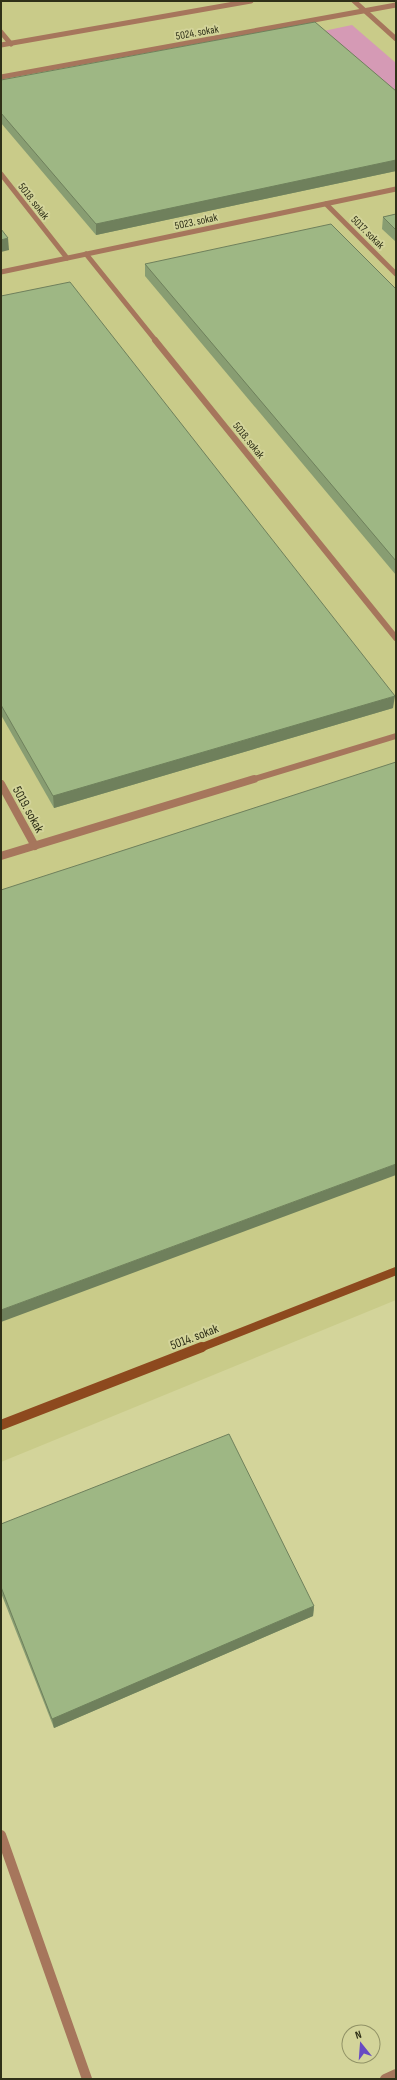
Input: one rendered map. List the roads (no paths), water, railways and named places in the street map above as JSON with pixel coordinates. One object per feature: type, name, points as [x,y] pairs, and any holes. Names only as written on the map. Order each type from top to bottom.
[{"type":"street","name":"5024. sokak","points":[[1,45],[251,1]]},
{"type":"street","points":[[354,1],[396,39]]},
{"type":"street","name":"5024. sokak","points":[[1,77],[396,5]]},
{"type":"street","points":[[1,32],[11,44]]},
{"type":"street","name":"5018. sokak","points":[[1,174],[67,258]]},
{"type":"street","name":"5023. sokak","points":[[1,272],[396,189]]},
{"type":"street","name":"5017. sokak","points":[[326,204],[396,274]]},
{"type":"street","name":"5018. sokak","points":[[86,254],[396,638]]},
{"type":"street","points":[[1,856],[396,736]]},
{"type":"street","name":"5019. sokak","points":[[1,784],[35,846]]},
{"type":"street","name":"5014. sokak","points":[[1,1425],[396,1270]]},
{"type":"street","points":[[1,1835],[87,2079]]}]
